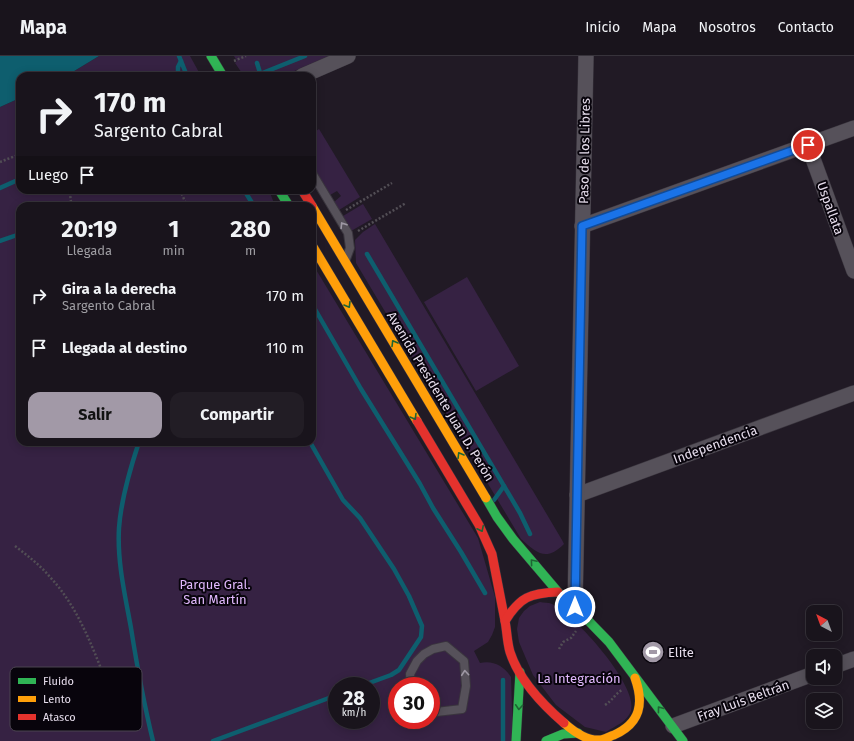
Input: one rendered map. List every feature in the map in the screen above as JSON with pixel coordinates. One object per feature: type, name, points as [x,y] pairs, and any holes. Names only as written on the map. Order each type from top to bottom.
[{"type":"main road","points":[[211,56],[221,72]]},
{"type":"main road","name":"Avenida Presidente Juan D. Perón","points":[[316,212],[497,517],[513,539],[558,592],[609,642],[683,741]]},
{"type":"main road","name":"Avenida Presidente Juan D. Perón","points":[[316,252],[479,525],[492,554],[509,649],[520,672],[541,700],[578,734],[600,741],[618,734],[632,725],[640,709],[640,695],[637,683],[631,671]]},
{"type":"main road","points":[[505,621],[514,605],[526,596],[540,592],[558,592]]},
{"type":"main road","points":[[516,741],[520,672]]},
{"type":"main road","points":[[546,741],[563,734],[578,734]]},
{"type":"street","points":[[311,72],[348,56]]},
{"type":"street","name":"Paso de los Libres","points":[[575,607],[586,56]]},
{"type":"street","points":[[582,226],[854,128]]},
{"type":"street","name":"Uspallata","points":[[808,145],[854,271]]},
{"type":"street","name":"Independencia","points":[[577,495],[854,392]]},
{"type":"street","points":[[842,663],[854,659]]},
{"type":"street","name":"Fray Luis Beltrán","points":[[673,726],[806,677]]},
{"type":"lane","points":[[316,180],[349,237],[350,248],[346,261],[328,272]]},
{"type":"lane","points":[[410,677],[410,674],[417,661],[424,654],[433,649],[446,646],[464,661],[466,686],[462,708],[440,711]]},
{"type":"path","points":[[0,162],[16,156]]},
{"type":"path","points":[[337,215],[392,183]]},
{"type":"path","points":[[70,194],[71,202]]},
{"type":"path","points":[[349,237],[406,203]]},
{"type":"path","points":[[16,546],[52,578],[65,596],[91,645],[100,667]]},
{"type":"path","points":[[559,649],[563,642],[571,638],[587,619]]},
{"type":"green space","points":[[99,56],[190,56],[199,72],[73,72]]},
{"type":"green space","points":[[234,56],[329,56],[292,72],[241,72],[235,63],[237,61]]},
{"type":"green space","name":"Parque Gral. San Martín","points":[[16,100],[16,194],[270,194],[274,202],[16,202],[16,446],[316,446],[316,270],[478,538],[495,597],[495,627],[488,642],[474,651],[480,663],[494,663],[502,667],[511,677],[513,741],[0,741],[0,107]]},
{"type":"green space","points":[[319,129],[360,197],[339,210],[334,202],[341,196],[337,191],[330,195],[316,172],[316,131]]},
{"type":"green space","points":[[363,204],[372,219],[351,231],[343,216]]},
{"type":"green space","points":[[375,224],[562,540],[564,544],[558,550],[552,553],[542,554],[521,539],[356,263],[355,240],[363,232]]},
{"type":"green space","points":[[467,277],[519,366],[476,391],[424,302]]},
{"type":"green space","name":"La Integración","points":[[540,602],[552,604],[575,621],[603,652],[625,685],[631,700],[631,711],[627,718],[617,726],[606,732],[585,727],[556,705],[533,675],[519,642],[517,629],[519,618],[524,611],[530,606]]},
{"type":"water","points":[[0,56],[99,56],[73,72],[16,72],[16,100],[0,107]]},
{"type":"waterway","points":[[179,56],[185,72]]},
{"type":"waterway","points":[[265,72],[305,56]]},
{"type":"waterway","points":[[178,72],[178,67],[181,61]]},
{"type":"waterway","points":[[257,63],[260,72]]},
{"type":"waterway","points":[[0,188],[16,181]]},
{"type":"waterway","points":[[246,194],[252,202]]},
{"type":"waterway","points":[[0,241],[16,235]]},
{"type":"waterway","points":[[367,254],[520,513],[530,534]]},
{"type":"waterway","points":[[316,311],[361,389],[485,593]]},
{"type":"waterway","points":[[137,667],[122,578],[119,553],[119,528],[129,473],[138,446]]},
{"type":"waterway","points":[[312,446],[343,500],[360,518],[394,569],[409,596],[422,626],[421,637],[399,670],[380,679]]},
{"type":"waterway","points":[[494,500],[504,486]]},
{"type":"waterway","points":[[503,680],[503,741]]},
{"type":"waterway","points":[[142,690],[153,741]]},
{"type":"waterway","points":[[213,741],[328,698]]},
{"type":"traffic: fast","points":[[211,56],[221,72]]},
{"type":"traffic: fast","points":[[282,194],[286,202]]},
{"type":"traffic: fast","points":[[486,498],[497,517],[513,539],[558,592],[609,642],[683,741]]},
{"type":"traffic: fast","points":[[516,741],[520,672]]},
{"type":"traffic: fast","points":[[546,741],[563,734],[578,733]]},
{"type":"traffic: slow","points":[[316,213],[486,498]]},
{"type":"traffic: slow","points":[[316,252],[417,421]]},
{"type":"traffic: slow","points":[[564,723],[580,735],[595,740],[604,739],[623,730],[630,725],[638,711],[639,696],[635,678]]},
{"type":"traffic: jam","points":[[304,194],[310,202]]},
{"type":"traffic: jam","points":[[417,421],[479,525],[492,554],[505,621]]},
{"type":"traffic: jam","points":[[558,592],[533,595],[527,598],[516,606],[505,621],[510,652],[519,672],[532,691],[564,723]]},
{"type":"place","name":"Elite","points":[[653,652]]},
{"type":"route","points":[[575,607],[575,538],[582,226],[808,145]]}]
